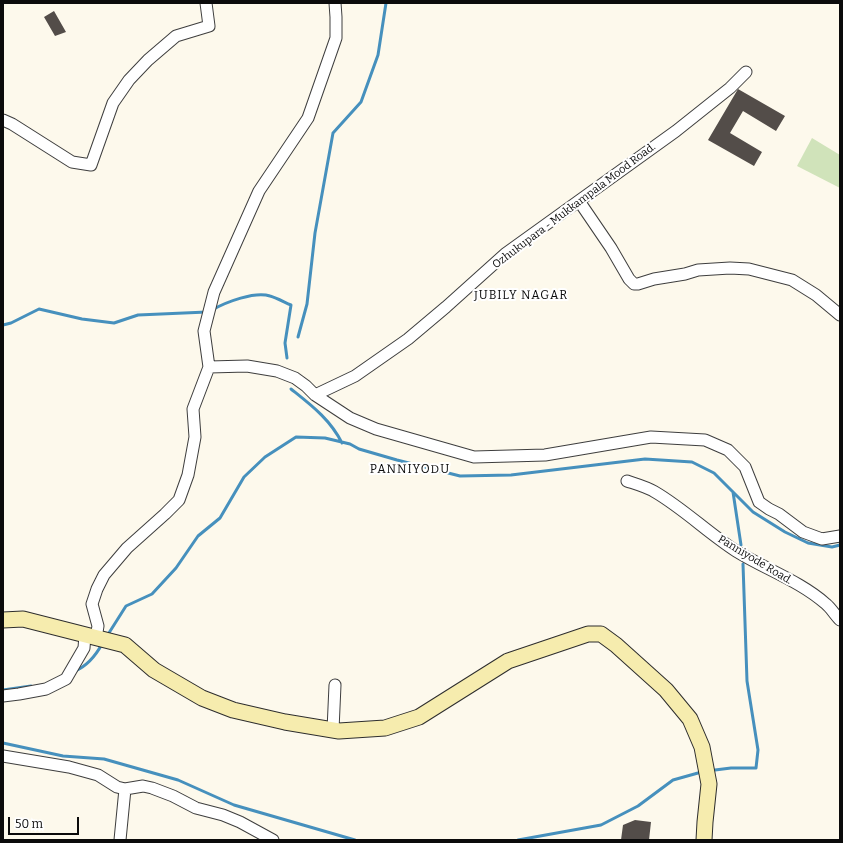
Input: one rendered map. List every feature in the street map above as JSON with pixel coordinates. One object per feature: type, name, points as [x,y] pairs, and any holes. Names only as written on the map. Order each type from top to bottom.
[{"type":"main road","points":[[3,620],[23,619],[125,645],[154,670],[202,698],[233,710],[285,722],[339,731],[384,728],[419,717],[508,661],[588,634],[601,634],[616,645],[666,690],[690,719],[702,747],[709,784],[704,840]]},
{"type":"street","points":[[3,120],[12,124],[72,162],[91,165],[113,103],[129,80],[148,60],[176,36],[209,26],[206,3]]},
{"type":"street","points":[[3,696],[46,689],[66,679],[84,648],[94,637],[98,626],[92,604],[96,589],[104,575],[128,548],[179,500],[188,475],[195,437],[193,408],[209,367],[204,331],[214,292],[259,190],[308,118],[336,38],[335,3]]},
{"type":"street","name":"Ozhukupara - Mukkampala Mood Road.","points":[[314,395],[355,376],[408,339],[505,254],[676,131],[730,88],[746,72]]},
{"type":"street","points":[[579,201],[611,248],[629,279],[634,284],[698,270],[730,268],[749,269],[792,280],[816,295],[840,315]]},
{"type":"street","points":[[209,367],[247,366],[277,371],[296,378],[314,395],[350,418],[376,429],[474,457],[545,455],[651,437],[705,440],[728,450],[744,467],[759,502],[779,514],[803,532],[822,539],[840,536]]},
{"type":"street","name":"Panniyode Road.","points":[[626,481],[654,491],[682,509],[710,533],[735,550],[808,590],[827,604],[840,620]]},
{"type":"street","points":[[333,730],[335,685]]},
{"type":"street","points":[[3,756],[69,767],[98,775],[125,789],[143,786],[152,788],[173,796],[196,808],[223,815],[240,822],[273,840]]},
{"type":"street","points":[[120,840],[125,789]]},
{"type":"green space","points":[[812,138],[840,155],[840,188],[797,166]]},
{"type":"building","points":[[54,11],[66,32],[55,36],[44,17]]},
{"type":"building","points":[[738,89],[785,116],[776,131],[743,111],[730,133],[762,152],[754,166],[708,140]]},
{"type":"building","points":[[635,820],[651,822],[649,840],[621,840],[623,825]]},
{"type":"waterway","points":[[298,337],[307,304],[315,233],[333,133],[361,102],[378,55],[386,3]]},
{"type":"waterway","points":[[212,310],[233,301],[257,295],[270,296],[291,305],[285,343],[287,358]]},
{"type":"waterway","points":[[3,325],[11,323],[39,309],[82,319],[114,323],[138,315],[207,312]]},
{"type":"waterway","points":[[291,389],[326,420],[342,443]]},
{"type":"waterway","points":[[107,636],[126,606],[152,594],[176,568],[198,536],[220,518],[244,477],[265,457],[296,437],[325,438],[350,444],[359,449],[397,460],[460,476],[511,475],[645,459],[692,462],[714,473],[753,512],[785,532],[808,543],[832,547],[840,545]]},
{"type":"waterway","points":[[733,492],[741,545]]},
{"type":"waterway","points":[[715,770],[731,768],[756,768],[758,750],[747,681],[743,564]]},
{"type":"waterway","points":[[75,671],[91,660],[102,644]]},
{"type":"waterway","points":[[3,690],[31,686]]},
{"type":"waterway","points":[[3,743],[63,756],[104,759],[178,780],[234,805],[355,840]]},
{"type":"waterway","points":[[518,840],[601,825],[638,806],[673,780],[698,773]]},
{"type":"district","name":"JUBILY NAGAR","points":[[521,296]]},
{"type":"district","name":"PANNIYODU","points":[[410,470]]}]
